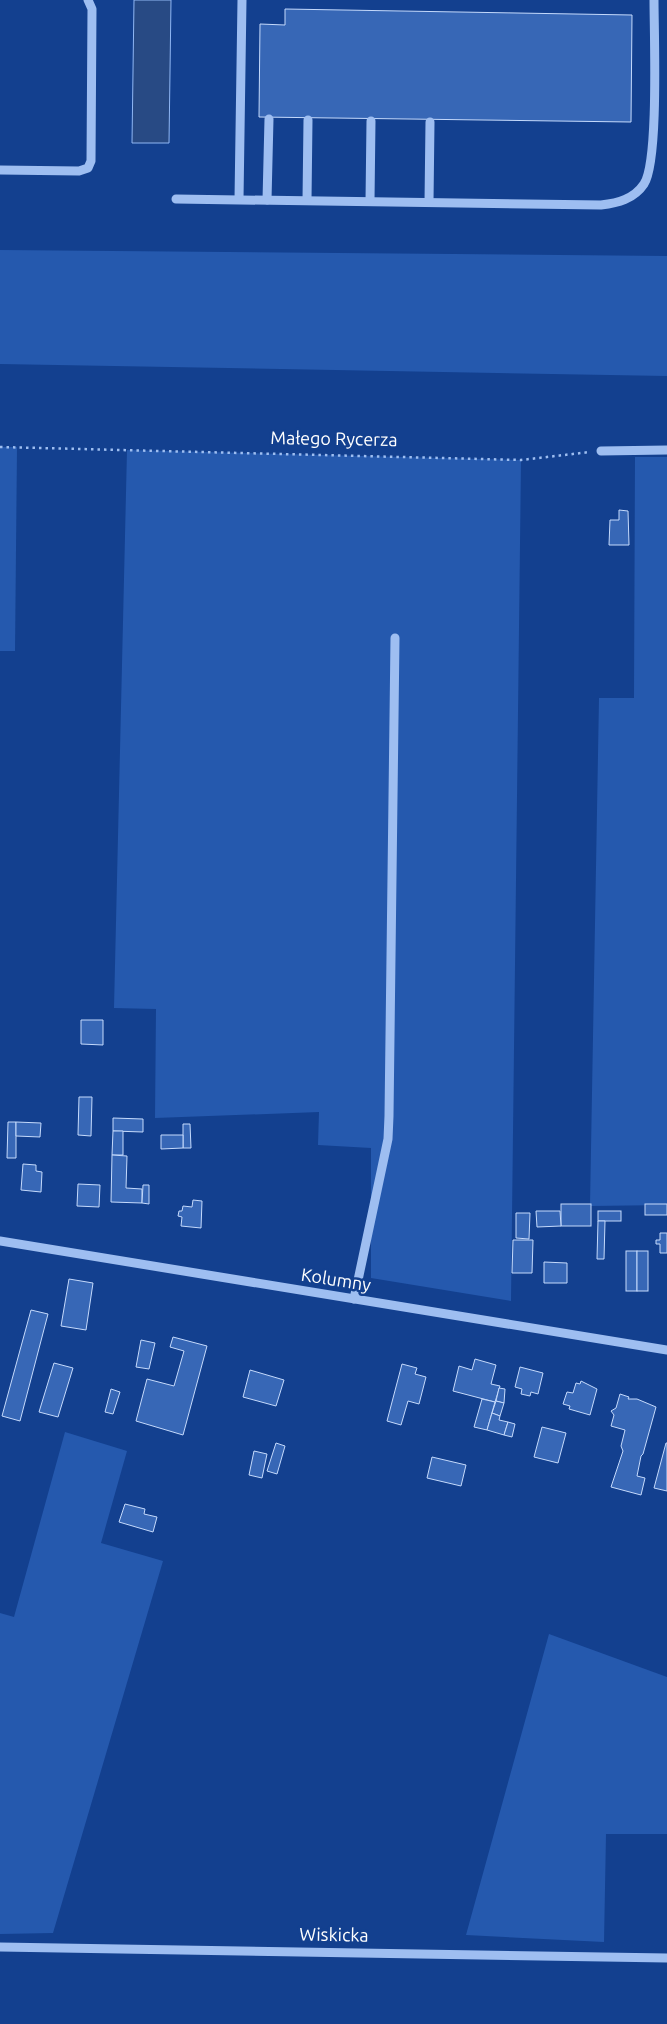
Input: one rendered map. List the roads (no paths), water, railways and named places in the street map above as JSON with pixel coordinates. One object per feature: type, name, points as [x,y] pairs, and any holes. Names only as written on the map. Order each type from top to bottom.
[{"type":"street","points":[[0,170],[79,171],[88,168],[91,161],[92,9],[88,0]]},
{"type":"street","points":[[239,199],[242,0]]},
{"type":"street","points":[[176,199],[614,204],[635,194],[644,184],[652,158],[654,0]]},
{"type":"street","points":[[267,200],[269,119]]},
{"type":"street","points":[[307,200],[308,120]]},
{"type":"street","points":[[370,201],[371,121]]},
{"type":"street","points":[[429,202],[430,122]]},
{"type":"street","points":[[601,450],[667,450]]},
{"type":"street","points":[[354,1299],[388,1139],[390,1116],[395,638]]},
{"type":"street","name":"Kolumny","points":[[0,1240],[667,1350]]},
{"type":"street","name":"Wiskicka","points":[[0,1947],[667,1958]]}]
